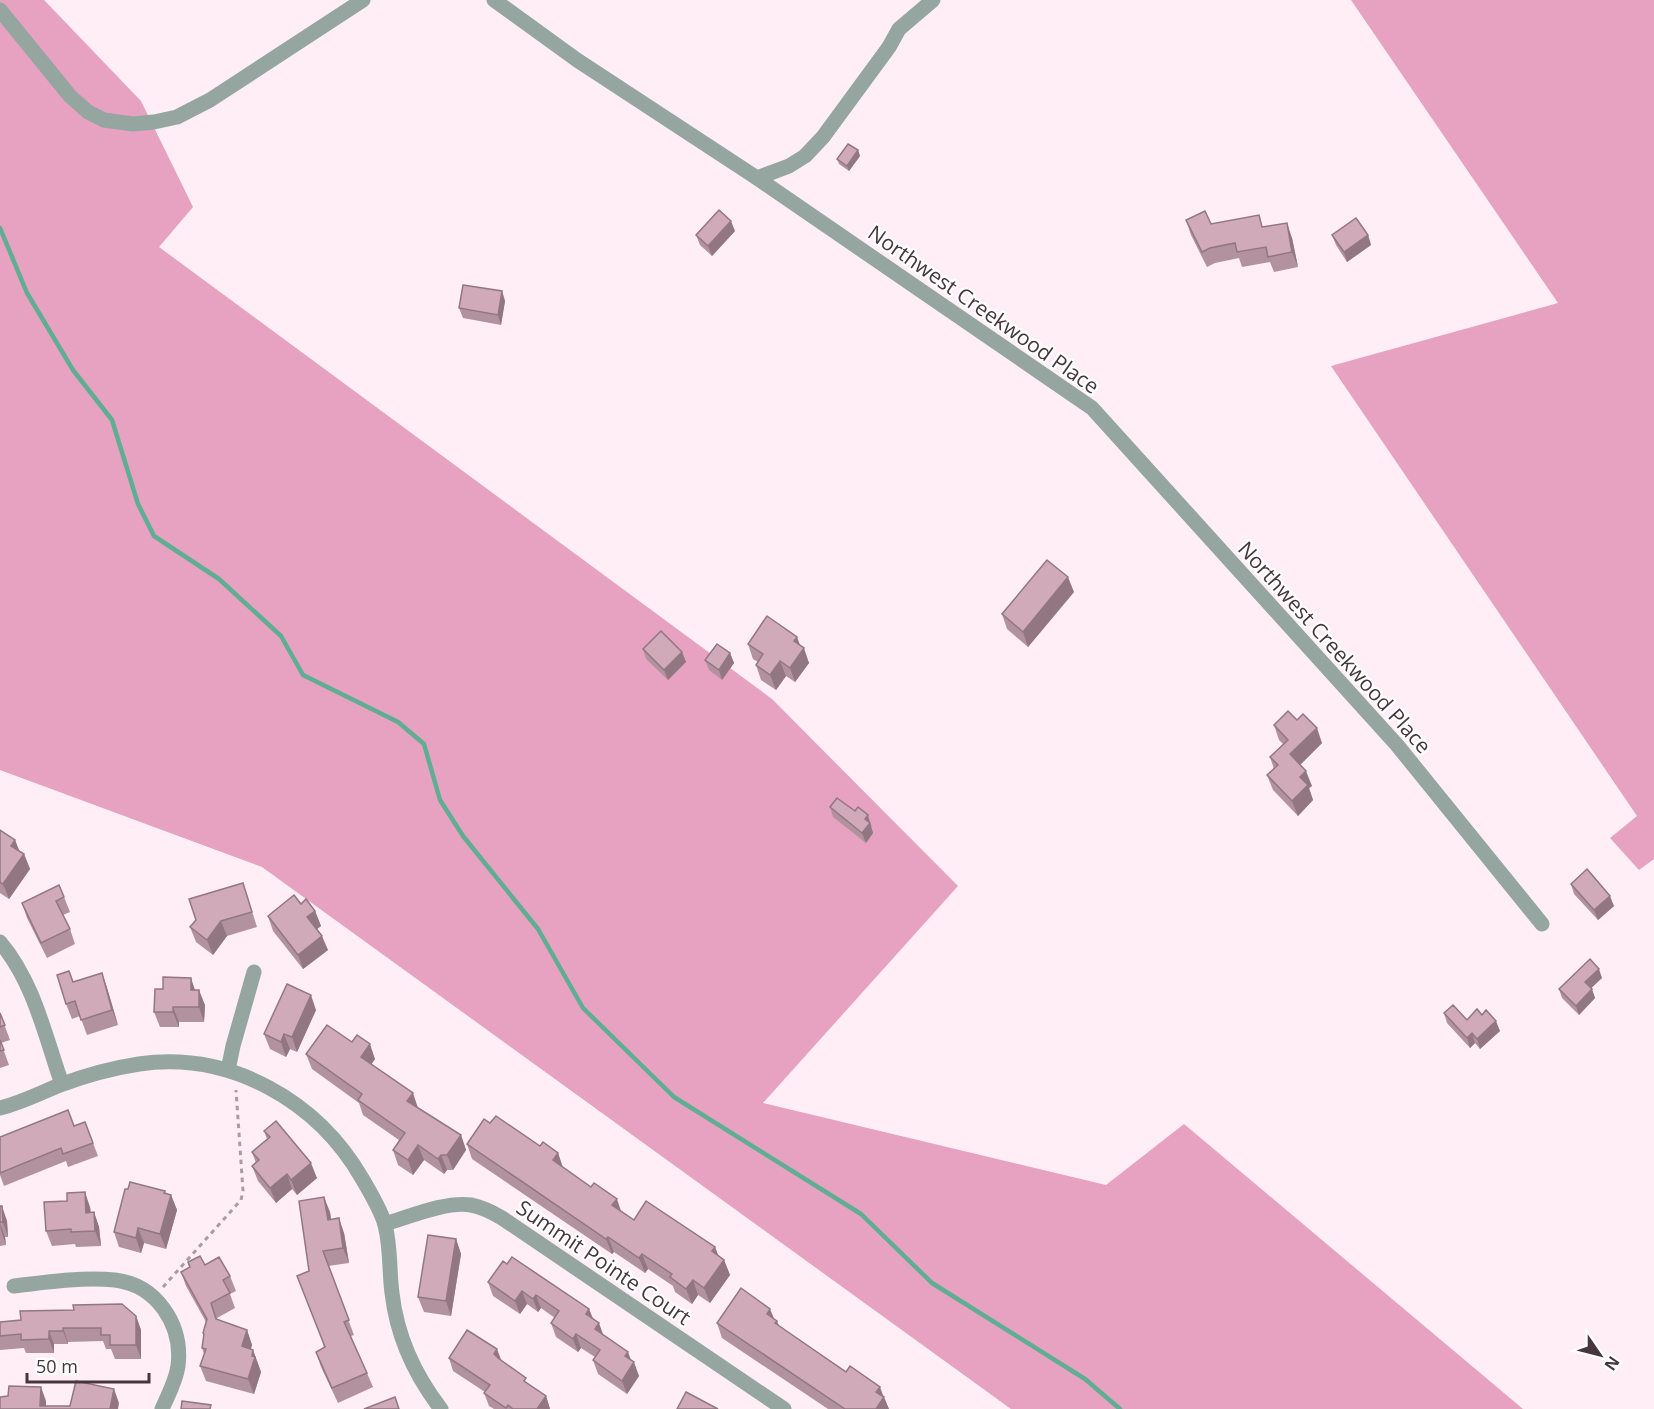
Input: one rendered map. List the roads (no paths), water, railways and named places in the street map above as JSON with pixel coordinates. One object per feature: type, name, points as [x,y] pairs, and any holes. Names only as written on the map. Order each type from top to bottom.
[{"type":"street","points":[[0,10],[70,96],[88,112],[104,120],[133,124],[177,117],[210,100],[363,0]]},
{"type":"street","name":"Northwest Creekwood Place","points":[[494,0],[577,60],[757,178],[1092,408],[1397,746],[1542,924]]},
{"type":"street","points":[[757,178],[789,166],[805,156],[823,137],[889,47],[899,29],[933,0]]},
{"type":"street","points":[[0,942],[20,969],[33,997],[62,1084]]},
{"type":"street","points":[[233,1072],[233,1046],[254,972]]},
{"type":"street","points":[[0,1108],[62,1084],[108,1071],[162,1062],[210,1065],[233,1072],[294,1102],[330,1135],[358,1171],[385,1224],[390,1251],[393,1302],[403,1343],[426,1390],[441,1409]]},
{"type":"street","name":"Summit Pointe Court","points":[[385,1224],[453,1205],[470,1205],[486,1209],[784,1409]]},
{"type":"street","points":[[14,1286],[78,1279],[117,1281],[143,1289],[153,1297],[165,1308],[176,1335],[178,1354],[176,1378],[162,1409]]},
{"type":"waterway","points":[[0,228],[27,293],[73,370],[112,420],[138,504],[154,536],[219,579],[281,636],[303,675],[398,722],[424,744],[440,800],[463,836],[538,929],[583,1008],[674,1097],[861,1214],[932,1283],[1085,1379],[1120,1409]]}]
